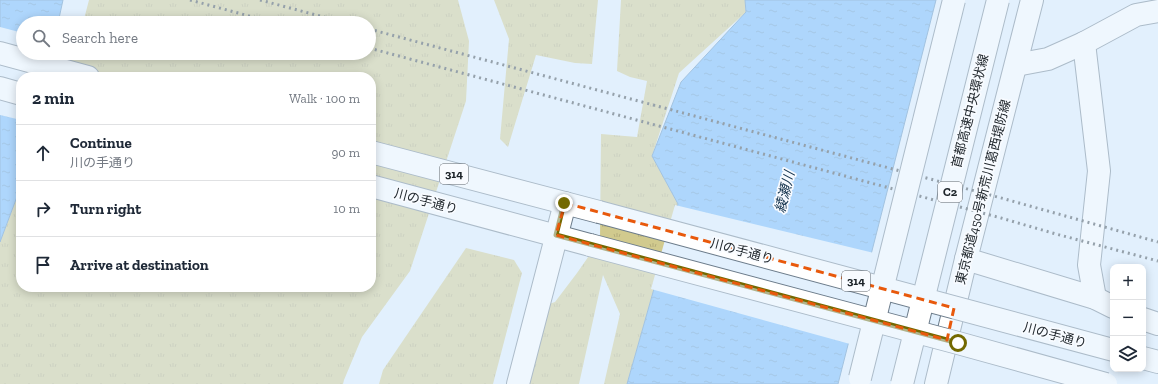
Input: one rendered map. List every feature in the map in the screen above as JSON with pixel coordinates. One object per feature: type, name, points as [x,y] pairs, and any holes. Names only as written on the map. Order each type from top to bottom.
[{"type":"main road","points":[[860,378],[954,0]]},
{"type":"main road","name":"首都高速中央環状線","points":[[902,384],[998,0]]},
{"type":"main road","name":"東京都道450号新荒川葛西堤防線","points":[[936,384],[966,259],[1032,0]]},
{"type":"main road","points":[[1016,65],[1048,59],[1084,43],[1136,15],[1158,11]]},
{"type":"main road","points":[[1084,43],[1099,171],[1089,265],[1104,302]]},
{"type":"main road","points":[[0,54],[16,58]]},
{"type":"main road","points":[[23,60],[69,72]]},
{"type":"main road","points":[[0,88],[16,93]]},
{"type":"main road","name":"川の手通り","points":[[376,153],[1110,349]]},
{"type":"main road","name":"川の手通り","points":[[376,187],[1106,384]]},
{"type":"main road","points":[[518,384],[564,203]]},
{"type":"main road","points":[[966,259],[1104,302]]},
{"type":"main road","points":[[1146,321],[1158,324]]},
{"type":"main road","points":[[1146,359],[1158,362]]},
{"type":"highlighted area","points":[[565,203],[954,308],[947,340],[556,235]]},
{"type":"green space","points":[[89,0],[458,0],[469,41],[466,101],[410,271],[362,337],[343,384],[0,384],[0,242],[16,199],[16,292],[376,292],[376,72],[64,72],[68,60],[376,60],[376,16],[85,16]]},
{"type":"green space","points":[[494,0],[598,0],[592,64],[575,63],[536,55],[508,147],[500,139],[509,39]]},
{"type":"green space","points":[[621,0],[745,0],[746,12],[679,73],[652,156],[678,204],[627,384],[604,384],[620,314],[603,275],[579,384],[523,384],[543,306],[555,302],[600,240],[601,134],[637,137],[647,81],[630,77],[617,71]]},
{"type":"green space","points":[[466,248],[514,260],[522,273],[493,384],[379,384],[383,370]]},
{"type":"water","points":[[0,0],[63,0],[60,16],[16,16],[16,60],[22,60],[21,72],[16,72],[16,199],[0,242]]},
{"type":"water","name":"綾瀬川","points":[[745,0],[936,0],[838,384],[627,384],[678,204],[652,156],[681,82],[746,12]]},
{"type":"pier","points":[[0,27],[16,31],[16,60],[52,60],[49,72],[16,72],[16,119],[0,115]]},
{"type":"pier","points":[[675,205],[874,253],[850,344],[651,289]]},
{"type":"railway","points":[[190,0],[249,16]]},
{"type":"railway","points":[[260,0],[320,16]]},
{"type":"railway","points":[[376,31],[1005,199],[1158,242]]},
{"type":"railway","points":[[376,50],[1158,261]]},
{"type":"route","points":[[564,203],[556,235],[958,343]]}]
